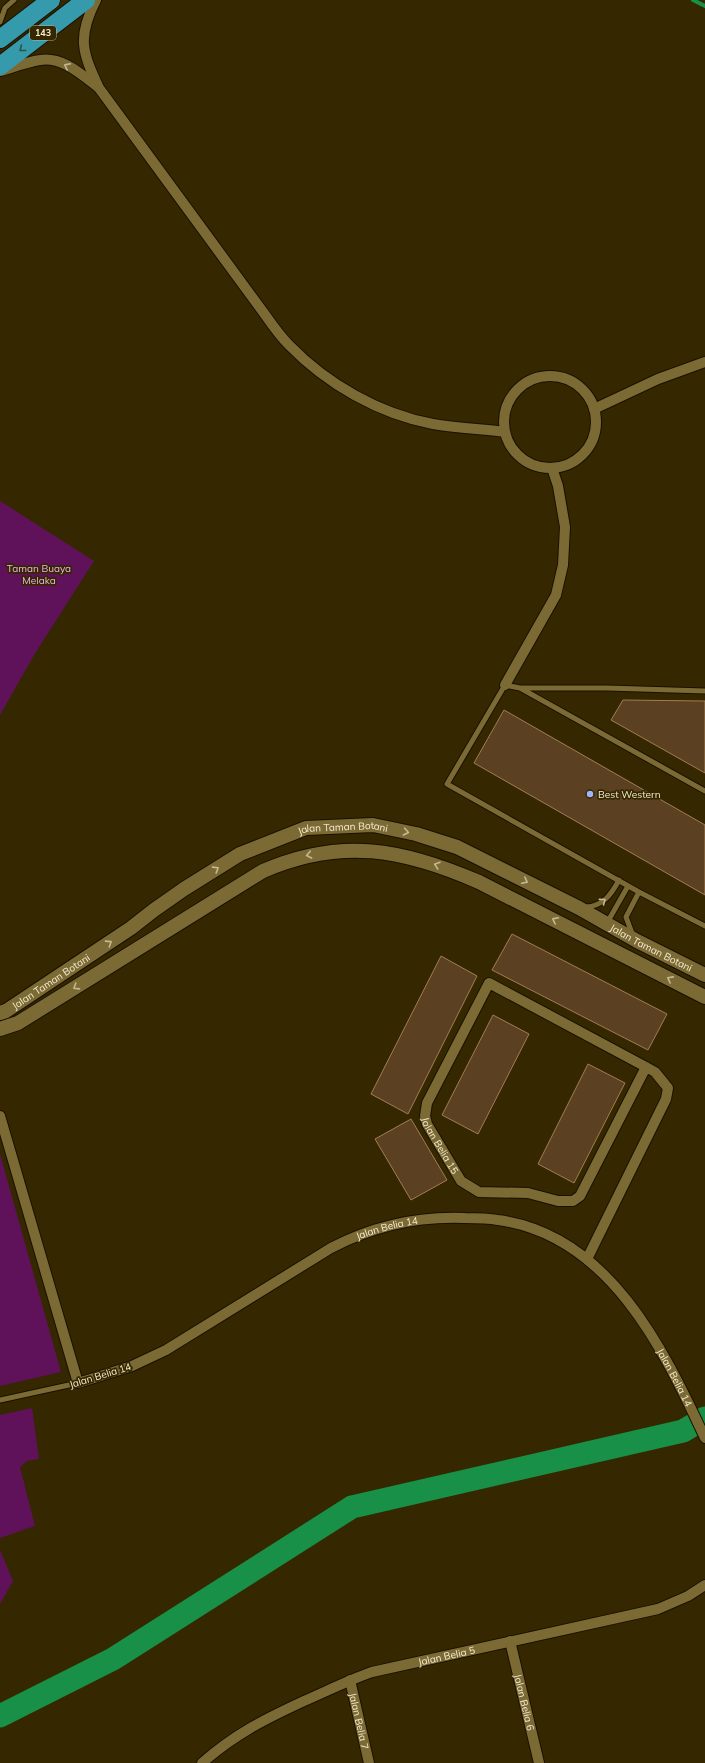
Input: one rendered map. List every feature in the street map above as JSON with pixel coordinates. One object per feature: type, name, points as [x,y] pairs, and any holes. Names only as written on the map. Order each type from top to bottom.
[{"type":"highway","name":"143","points":[[1,30],[51,0]]},
{"type":"highway","name":"143","points":[[0,66],[86,0]]},
{"type":"street","points":[[96,0],[88,17],[84,44],[86,60],[99,88],[288,344],[330,380],[358,397],[394,413],[433,424],[505,432]]},
{"type":"street","points":[[0,71],[41,59],[59,62],[74,69],[99,88]]},
{"type":"street","points":[[594,409],[658,379],[705,362]]},
{"type":"street","points":[[553,376],[573,383],[588,397],[594,409],[596,423],[594,436],[588,449],[578,459],[566,465],[552,468],[539,467],[527,462],[517,454],[510,444],[505,432],[504,418],[508,404],[515,392],[526,383],[539,378],[553,376]]},
{"type":"street","points":[[505,685],[556,595],[563,565],[565,527],[558,486],[552,468]]},
{"type":"street","name":"Jalan Taman Botani","points":[[0,1013],[6,1011],[132,928],[154,910],[240,854],[306,828],[373,825],[416,834],[457,847],[579,908],[637,941],[705,975]]},
{"type":"street","name":"Jalan Taman Botani","points":[[0,1030],[18,1023],[263,871],[302,857],[338,851],[393,853],[412,857],[454,871],[705,997]]},
{"type":"street","points":[[607,924],[614,942],[629,958]]},
{"type":"street","name":"Jalan Belia 15","points":[[587,1259],[666,1099],[668,1088],[655,1072],[646,1067],[489,983],[427,1103],[425,1116],[427,1124],[461,1181],[469,1188],[479,1192],[528,1193],[558,1201],[573,1201],[580,1196],[646,1067]]},
{"type":"street","points":[[0,1116],[78,1384]]},
{"type":"street","name":"Jalan Belia 14","points":[[78,1384],[132,1366],[166,1350],[331,1248],[353,1236],[402,1222],[427,1218],[452,1217],[499,1220],[555,1238],[587,1259],[630,1303],[682,1390],[705,1438]]},
{"type":"street","name":"Jalan Belia 5","points":[[202,1763],[233,1738],[254,1724],[350,1680],[372,1672],[658,1609],[688,1596],[705,1585]]},
{"type":"street","name":"Jalan Belia 6","points":[[510,1641],[539,1763]]},
{"type":"street","name":"Jalan Belia 7","points":[[350,1680],[369,1763]]},
{"type":"lane","points":[[1,30],[5,8],[14,0]]},
{"type":"lane","points":[[705,691],[607,688],[520,688],[505,685],[447,784],[638,892],[705,926]]},
{"type":"lane","points":[[520,688],[705,791]]},
{"type":"lane","points":[[579,908],[596,906],[601,903],[609,897],[619,880]]},
{"type":"lane","points":[[607,924],[628,886]]},
{"type":"lane","points":[[637,941],[629,928],[626,917],[638,892]]},
{"type":"lane","name":"Jalan Belia 14","points":[[0,1400],[78,1384]]},
{"type":"green space","name":"Taman Buaya Melaka","points":[[0,501],[94,561],[34,655],[0,715]]},
{"type":"green space","points":[[0,1154],[61,1372],[0,1386]]},
{"type":"green space","points":[[32,1408],[39,1459],[27,1461],[20,1467],[35,1526],[0,1538],[0,1415]]},
{"type":"green space","points":[[0,1550],[13,1581],[0,1604]]},
{"type":"building","points":[[623,700],[705,701],[705,773],[611,720]]},
{"type":"building","name":"Best Western","points":[[504,710],[705,825],[705,895],[474,763]]},
{"type":"building","points":[[512,934],[667,1014],[648,1050],[492,970]]},
{"type":"building","points":[[441,956],[477,976],[408,1114],[371,1094]]},
{"type":"building","points":[[493,1015],[529,1034],[478,1134],[442,1115]]},
{"type":"building","points":[[588,1064],[625,1083],[574,1183],[538,1164]]},
{"type":"building","points":[[411,1119],[447,1180],[411,1200],[375,1139]]},
{"type":"waterway","points":[[693,0],[705,6]]},
{"type":"waterway","points":[[0,1716],[113,1659],[352,1507],[683,1431],[705,1418]]},
{"type":"place","name":"Best Western","points":[[590,794]]}]
